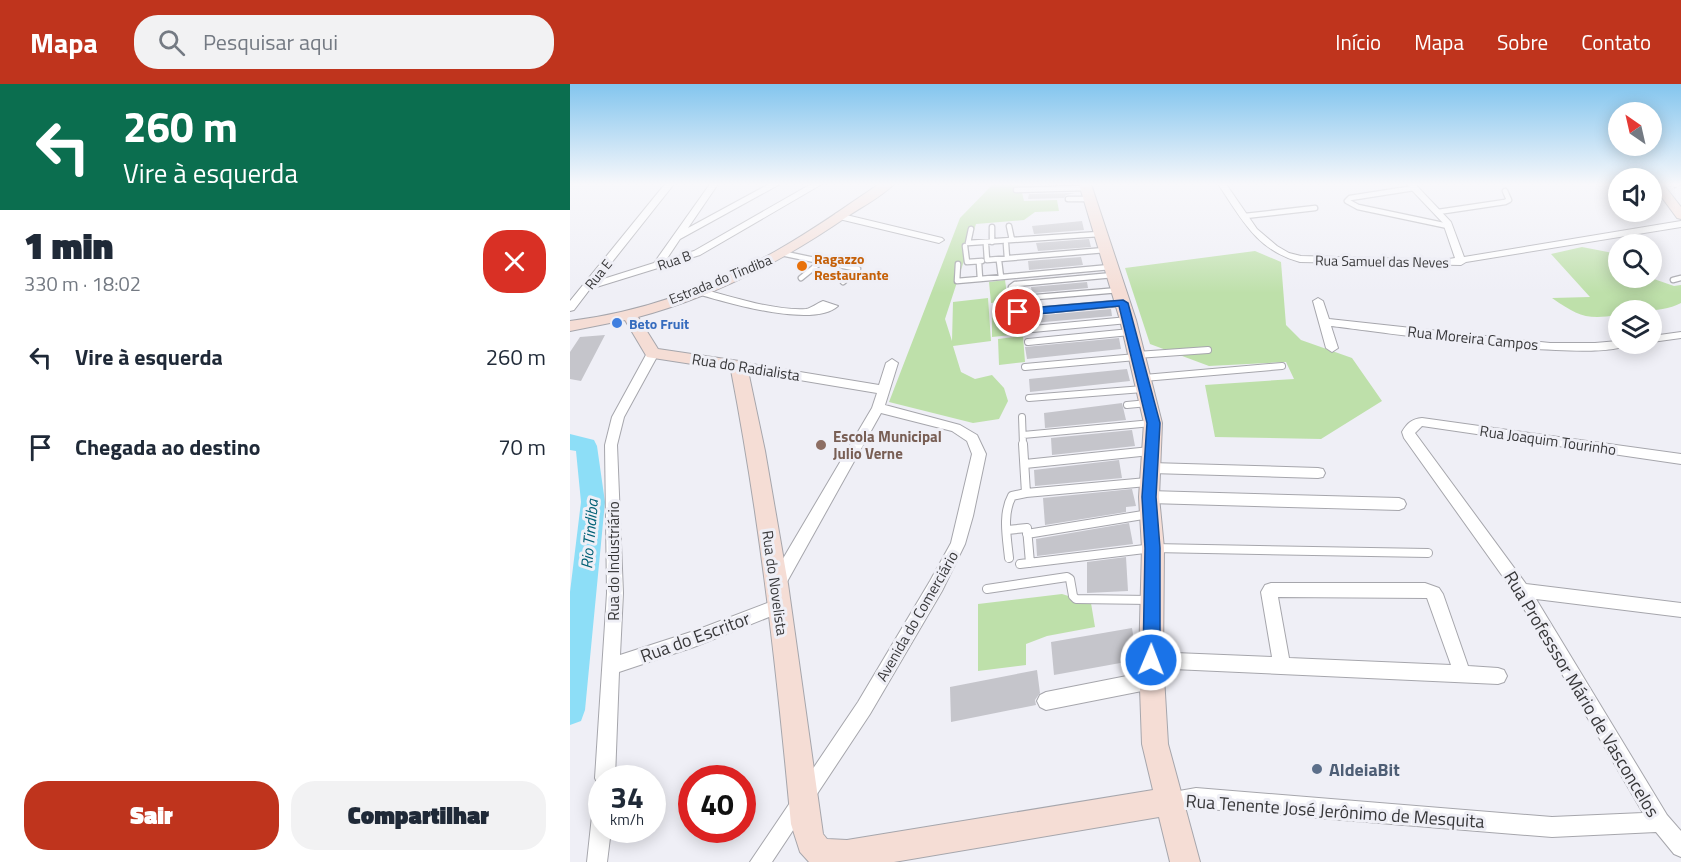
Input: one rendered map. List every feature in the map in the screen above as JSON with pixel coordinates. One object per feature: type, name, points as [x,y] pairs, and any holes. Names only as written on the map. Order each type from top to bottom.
[{"type":"street","name":"Rua E","points":[[570,308],[641,220]]},
{"type":"street","points":[[657,266],[689,220]]},
{"type":"street","points":[[678,237],[709,220]]},
{"type":"street","name":"Rua B","points":[[588,287],[704,249],[754,220]]},
{"type":"street","name":"Estrada do Tindiba","points":[[570,326],[629,314],[698,291],[752,269],[831,220]]},
{"type":"street","points":[[856,220],[939,240]]},
{"type":"street","points":[[1092,220],[1116,284],[1148,398],[1153,548],[1152,670],[1155,744],[1185,862]]},
{"type":"street","name":"Rua Samuel das Neves","points":[[1248,220],[1270,248],[1289,257],[1423,264],[1461,261],[1681,225]]},
{"type":"street","points":[[1444,220],[1461,261]]},
{"type":"street","points":[[698,291],[756,306],[812,311]]},
{"type":"street","points":[[1318,301],[1332,348]]},
{"type":"street","points":[[629,314],[653,353]]},
{"type":"street","name":"Rua Moreira Campos","points":[[1324,322],[1550,347],[1608,346]]},
{"type":"street","points":[[1662,338],[1681,335]]},
{"type":"street","name":"Rua do Radialista","points":[[653,353],[884,390]]},
{"type":"street","name":"Rua do Industriário","points":[[606,765],[615,593],[610,445],[618,417],[653,353]]},
{"type":"street","points":[[777,595],[878,408],[892,363]]},
{"type":"street","name":"Rua do Novelista","points":[[739,366],[756,451],[804,801]]},
{"type":"street","name":"Avenida do Comerciário","points":[[760,862],[804,801],[864,708],[958,544],[966,516],[979,454],[976,444],[965,432],[878,408]]},
{"type":"street","name":"Rua Joaquim Tourinho","points":[[1416,423],[1681,459]]},
{"type":"street","name":"Rua Professsor Mário de Vasconcelos","points":[[1416,423],[1408,432],[1410,438],[1522,590],[1660,822],[1681,847]]},
{"type":"street","points":[[1150,482],[1318,473]]},
{"type":"street","points":[[1150,482],[1399,504]]},
{"type":"street","points":[[1282,665],[1269,592],[1271,590],[1425,590],[1433,593],[1437,599],[1462,674]]},
{"type":"street","points":[[1522,590],[1681,610]]},
{"type":"street","name":"Rua do Escritor","points":[[612,666],[694,639],[777,595]]},
{"type":"street","points":[[1046,701],[1152,670],[1282,665],[1498,676]]},
{"type":"street","name":"Rua Tenente José Jerônimo de Mesquita","points":[[804,801],[810,843],[818,852],[825,855],[847,855],[1196,798],[1552,827],[1660,822]]},
{"type":"street","points":[[597,862],[599,843]]},
{"type":"lane","points":[[1421,220],[1448,226]]},
{"type":"lane","points":[[1007,258],[1009,226]]},
{"type":"lane","points":[[992,227],[992,242]]},
{"type":"lane","points":[[971,229],[968,243],[1009,242],[1116,284]]},
{"type":"lane","points":[[986,245],[987,260]]},
{"type":"lane","points":[[965,246],[966,262],[1007,258],[1116,284]]},
{"type":"lane","points":[[781,253],[858,269],[843,282]]},
{"type":"lane","points":[[801,278],[822,261]]},
{"type":"lane","points":[[999,261],[1001,277]]},
{"type":"lane","points":[[979,263],[980,279]]},
{"type":"lane","points":[[958,264],[957,281],[1001,277],[1116,284]]},
{"type":"lane","points":[[1673,280],[1681,278]]},
{"type":"lane","points":[[1015,284],[1116,284],[1013,298],[1011,287],[1015,284]]},
{"type":"lane","points":[[1116,284],[1022,330],[1017,327],[1016,314],[1116,284]]},
{"type":"lane","points":[[1028,342],[1116,284]]},
{"type":"lane","points":[[1025,368],[1208,350]]},
{"type":"lane","points":[[1023,435],[1148,398],[1282,366]]},
{"type":"lane","points":[[1029,398],[1148,398]]},
{"type":"lane","points":[[1127,405],[1148,398]]},
{"type":"lane","points":[[1022,417],[1026,493]]},
{"type":"lane","points":[[1024,464],[1150,482]]},
{"type":"lane","points":[[1010,558],[1007,530],[1009,498],[1026,493],[1150,482]]},
{"type":"lane","points":[[1027,534],[1150,482]]},
{"type":"lane","points":[[1007,530],[1027,528],[1030,563]]},
{"type":"lane","points":[[1020,564],[1153,548],[1428,553]]},
{"type":"lane","points":[[987,590],[1066,577],[1070,579],[1073,596],[1076,599],[1152,600]]},
{"type":"green space","points":[[959,220],[1020,220],[976,224],[945,319],[952,341],[953,302],[988,298],[991,341],[953,346],[961,372],[975,379],[992,375],[1004,388],[1008,401],[999,419],[973,423],[889,402]]},
{"type":"green space","points":[[1582,247],[1608,252],[1608,288],[1662,288],[1662,282],[1674,286],[1681,285],[1681,303],[1662,309],[1662,300],[1608,300],[1608,316],[1590,317],[1576,313],[1552,298],[1590,297],[1551,254]]},
{"type":"green space","points":[[1255,251],[1281,262],[1286,325],[1301,340],[1352,358],[1382,401],[1321,439],[1215,437],[1205,385],[1294,379],[1286,362],[1209,366],[1150,344],[1125,268]]},
{"type":"green space","points":[[1005,280],[1008,301],[991,303],[989,282]]},
{"type":"green space","points":[[1011,311],[1011,335],[992,337],[992,313]]},
{"type":"green space","points":[[1023,336],[1025,362],[999,365],[998,339]]},
{"type":"green space","points":[[1062,594],[1091,603],[1095,627],[1047,636],[1026,644],[1026,665],[978,671],[978,604]]},
{"type":"building","points":[[1082,221],[1084,230],[1034,234],[1032,226]]},
{"type":"building","points":[[1089,239],[1091,247],[1038,251],[1036,243]]},
{"type":"building","points":[[1081,257],[1083,265],[1029,270],[1028,261]]},
{"type":"building","points":[[1087,282],[1088,288],[1032,293],[1031,287]]},
{"type":"building","points":[[1111,309],[1112,316],[1022,324],[1022,317]]},
{"type":"building","points":[[605,335],[581,381],[570,379],[570,352],[580,337]]},
{"type":"building","points":[[1119,338],[1121,349],[1027,359],[1025,347]]},
{"type":"building","points":[[1127,369],[1130,381],[1030,392],[1029,379]]},
{"type":"building","points":[[1122,403],[1126,420],[1045,428],[1044,413]]},
{"type":"building","points":[[1132,430],[1135,446],[1052,455],[1051,438]]},
{"type":"building","points":[[1119,460],[1122,478],[1035,486],[1034,470]]},
{"type":"building","points":[[1132,489],[1136,506],[1126,507],[1126,512],[1045,525],[1043,498]]},
{"type":"building","points":[[1129,523],[1133,544],[1037,556],[1036,539]]},
{"type":"building","points":[[1126,557],[1128,591],[1087,593],[1087,562]]},
{"type":"building","points":[[1132,628],[1137,660],[1054,675],[1051,642]]},
{"type":"building","points":[[1037,670],[1040,693],[1035,700],[1036,705],[951,722],[950,687]]},
{"type":"waterway","name":"Rio Tindiba","points":[[570,442],[586,446],[593,502],[570,710]]},
{"type":"place","name":"Ragazzo Restaurante","points":[[802,266]]},
{"type":"place","name":"Beto Fruit","points":[[617,323]]},
{"type":"place","name":"Escola Municipal Julio Verne","points":[[821,445]]},
{"type":"place","name":"AldeiaBit","points":[[1317,769]]},
{"type":"route","points":[[1018,312],[1123,303],[1154,423],[1149,482],[1153,548],[1151,660]]}]
